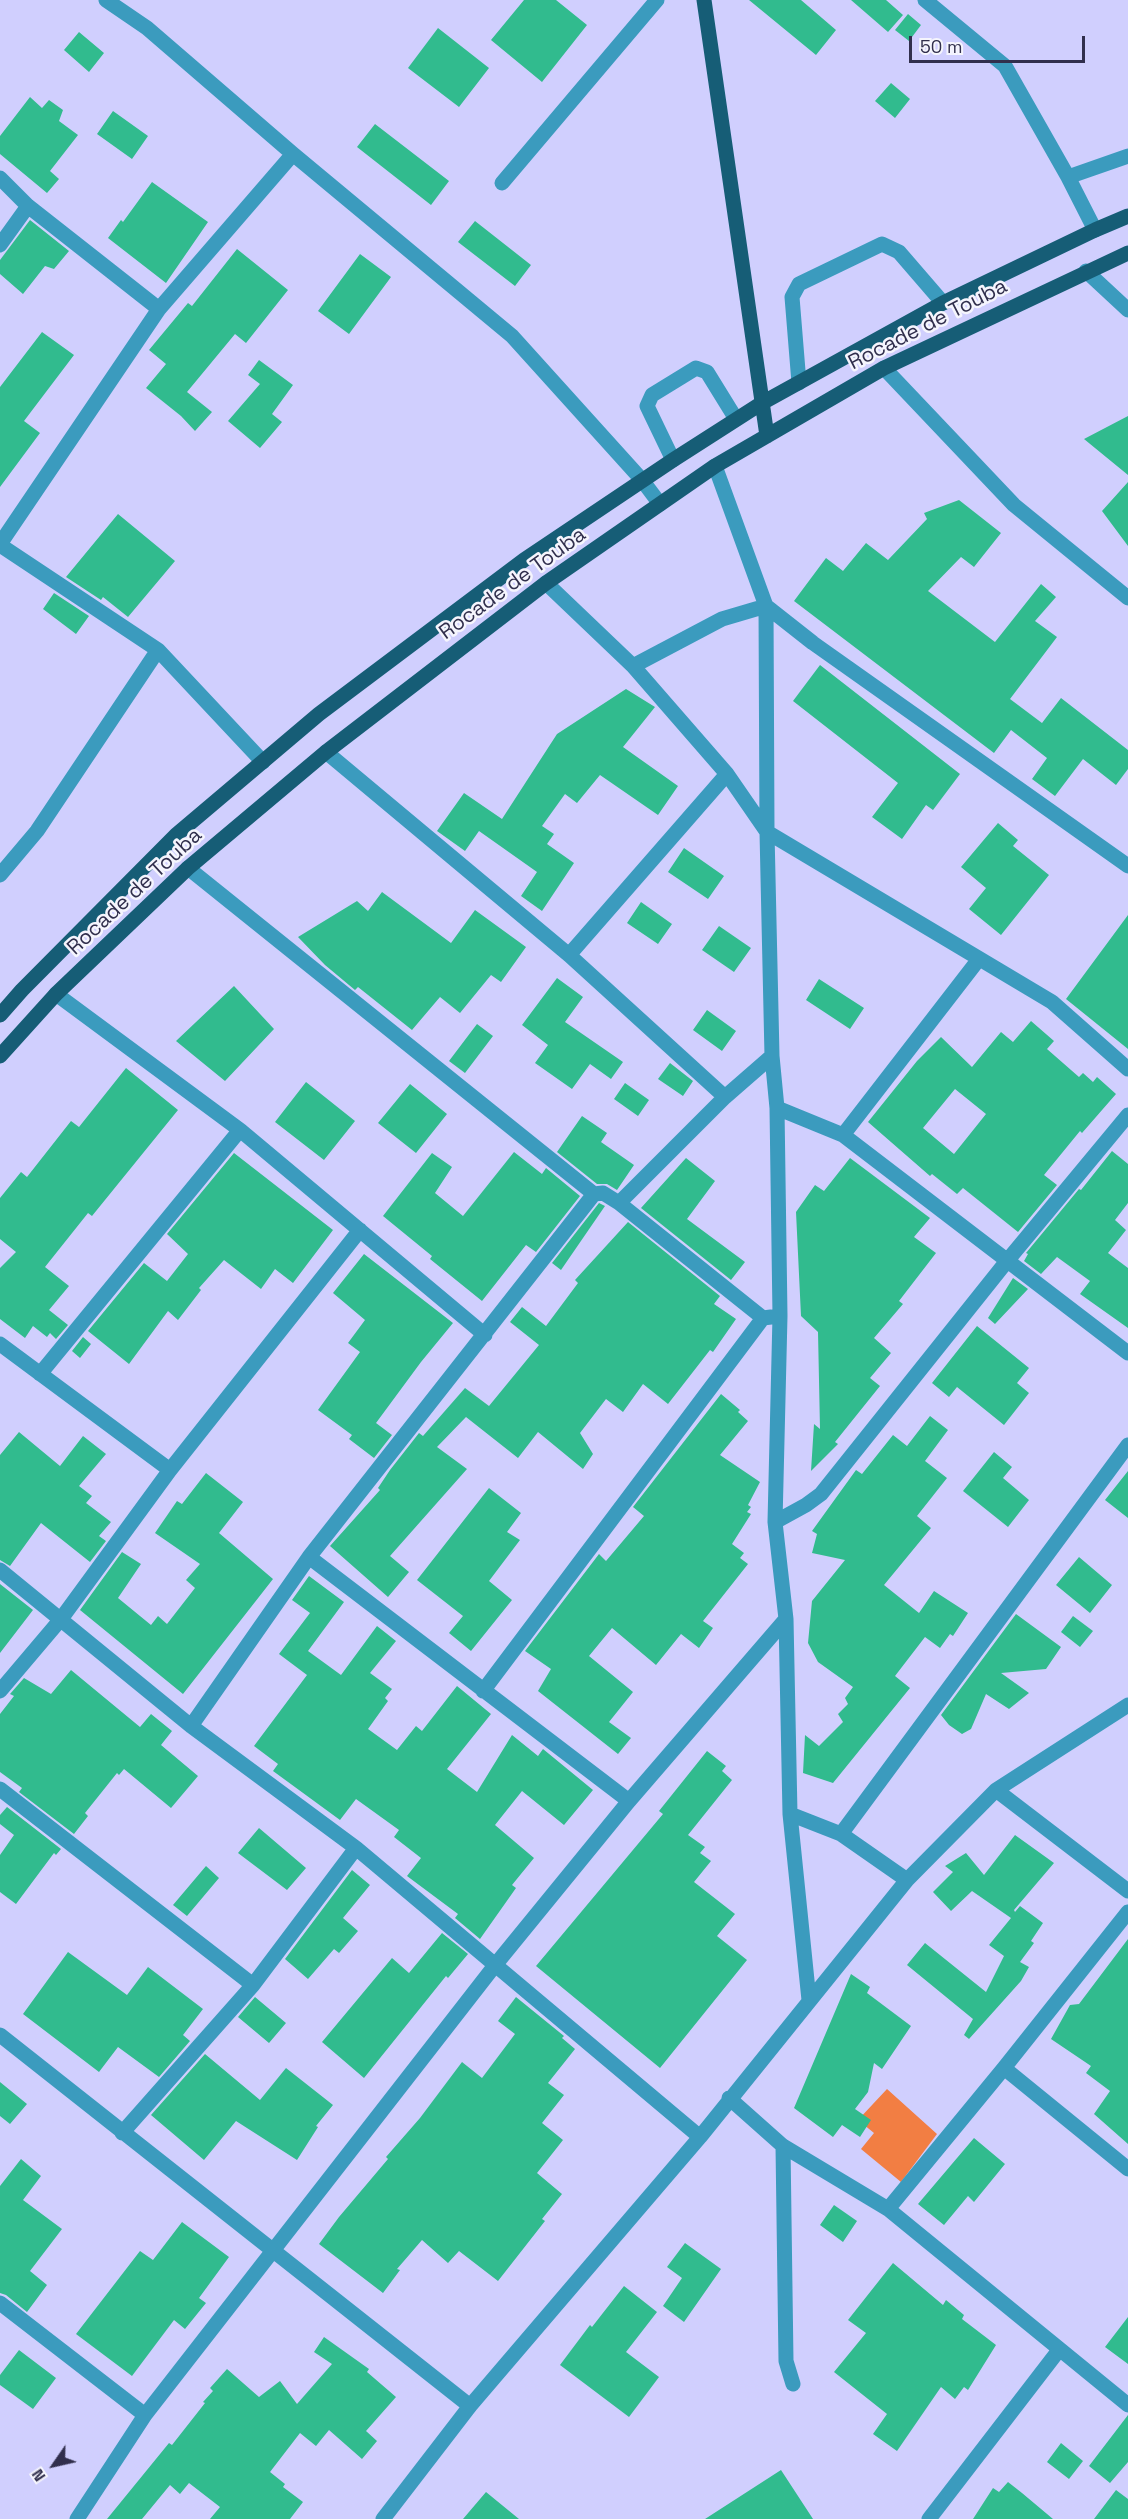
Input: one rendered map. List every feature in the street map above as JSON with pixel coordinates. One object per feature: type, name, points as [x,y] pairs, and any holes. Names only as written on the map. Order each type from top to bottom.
[{"type":"main road","points":[[705,0],[767,436]]},
{"type":"main road","name":"Rocade de Touba","points":[[0,1016],[22,990],[176,835],[319,714],[524,560],[642,480],[762,403],[943,303],[1128,216]]},
{"type":"main road","name":"Rocade de Touba","points":[[0,1056],[56,994],[188,868],[326,752],[546,583],[715,466],[884,368],[1128,253]]},
{"type":"street","points":[[106,0],[147,28],[293,154],[512,336],[642,480],[660,504]]},
{"type":"street","points":[[502,183],[657,0]]},
{"type":"street","points":[[925,0],[1005,66],[1068,177],[1095,230]]},
{"type":"street","points":[[263,762],[158,650],[0,544],[159,309],[293,154]]},
{"type":"street","points":[[1068,177],[1128,156]]},
{"type":"street","points":[[0,178],[28,206],[159,309]]},
{"type":"street","points":[[0,245],[28,206]]},
{"type":"street","points":[[800,382],[792,297],[800,284],[882,244],[899,252],[943,303]]},
{"type":"street","points":[[1086,271],[1128,310]]},
{"type":"street","points":[[673,460],[647,406],[652,395],[696,368],[707,372],[736,419]]},
{"type":"street","points":[[884,368],[1014,506],[1128,598]]},
{"type":"street","points":[[715,466],[766,606],[767,832],[772,1056],[777,1108],[780,1316],[775,1522],[786,1619],[790,1814],[809,2000]]},
{"type":"street","points":[[546,583],[633,666],[727,774],[767,832],[1052,1002],[1128,1069]]},
{"type":"street","points":[[633,666],[722,618],[766,606]]},
{"type":"street","points":[[766,606],[813,644],[1128,866]]},
{"type":"street","points":[[0,875],[36,831],[158,650]]},
{"type":"street","points":[[326,752],[569,955],[725,1097]]},
{"type":"street","points":[[569,955],[727,774]]},
{"type":"street","points":[[188,868],[594,1194]]},
{"type":"street","points":[[843,1135],[980,959]]},
{"type":"street","points":[[56,994],[240,1130],[485,1335]]},
{"type":"street","points":[[619,1203],[725,1097],[772,1056]]},
{"type":"street","points":[[777,1108],[843,1135],[1128,1353]]},
{"type":"street","points":[[775,1522],[822,1494],[1007,1261],[1128,1115]]},
{"type":"street","points":[[40,1374],[240,1130]]},
{"type":"street","points":[[191,1726],[309,1557],[594,1194],[603,1192],[619,1203],[763,1318],[780,1316]]},
{"type":"street","points":[[0,1691],[61,1619],[170,1470],[360,1230]]},
{"type":"street","points":[[483,1691],[763,1318]]},
{"type":"street","points":[[0,1344],[170,1470]]},
{"type":"street","points":[[841,1834],[1128,1445]]},
{"type":"street","points":[[309,1557],[629,1802]]},
{"type":"street","points":[[0,1570],[191,1726],[356,1848],[700,2137]]},
{"type":"street","points":[[77,2519],[144,2415],[275,2251],[496,1964],[629,1802],[786,1619]]},
{"type":"street","points":[[383,2519],[470,2406],[700,2137],[729,2098],[908,1880],[996,1790],[1128,1705]]},
{"type":"street","points":[[0,1789],[253,1985]]},
{"type":"street","points":[[996,1790],[1128,1891]]},
{"type":"street","points":[[790,1814],[841,1834],[908,1880]]},
{"type":"street","points":[[122,2133],[253,1985],[356,1848]]},
{"type":"street","points":[[888,2209],[1128,1912]]},
{"type":"street","points":[[0,2035],[470,2406]]},
{"type":"street","points":[[1004,2068],[1128,2169]]},
{"type":"street","points":[[729,2098],[783,2146],[888,2209],[1128,2405]]},
{"type":"street","points":[[783,2146],[786,2361],[793,2384]]},
{"type":"street","points":[[0,2303],[144,2415]]},
{"type":"street","points":[[929,2519],[1059,2350]]},
{"type":"shaded area","points":[[887,2089],[937,2134],[901,2182],[861,2149],[874,2133],[858,2120]]},
{"type":"building","points":[[524,0],[556,0],[587,25],[542,82],[491,40]]},
{"type":"building","points":[[749,0],[801,0],[836,30],[816,55]]},
{"type":"building","points":[[851,0],[886,0],[903,15],[888,32]]},
{"type":"building","points":[[908,14],[921,25],[909,41],[895,30]]},
{"type":"building","points":[[438,28],[489,68],[459,107],[408,68]]},
{"type":"building","points":[[79,32],[104,53],[89,72],[64,50]]},
{"type":"building","points":[[891,83],[910,99],[895,118],[875,101]]},
{"type":"building","points":[[30,97],[42,108],[49,100],[63,110],[59,121],[78,135],[50,171],[59,179],[47,193],[0,154],[0,136]]},
{"type":"building","points":[[113,111],[148,136],[132,159],[97,134]]},
{"type":"building","points":[[375,124],[449,181],[431,205],[357,147]]},
{"type":"building","points":[[152,182],[208,222],[166,283],[108,238],[121,220],[123,222]]},
{"type":"building","points":[[30,220],[69,251],[54,269],[45,266],[23,294],[0,274],[0,260]]},
{"type":"building","points":[[475,221],[531,265],[515,286],[458,242]]},
{"type":"building","points":[[237,249],[288,290],[246,343],[235,334],[187,392],[212,412],[195,431],[181,416],[146,388],[166,364],[149,350],[188,303],[192,306]]},
{"type":"building","points":[[360,254],[391,277],[349,334],[318,311]]},
{"type":"building","points":[[42,332],[74,355],[24,421],[40,433],[0,487],[0,387]]},
{"type":"building","points":[[259,360],[293,385],[272,414],[282,422],[260,448],[228,421],[260,384],[248,375]]},
{"type":"building","points":[[1128,416],[1128,475],[1084,439]]},
{"type":"building","points":[[1128,482],[1128,546],[1102,511]]},
{"type":"building","points":[[959,500],[1001,533],[974,567],[961,557],[928,591],[995,642],[1041,584],[1056,597],[1035,621],[1057,637],[1010,699],[1042,723],[1061,698],[1128,750],[1128,769],[1116,785],[1083,759],[1055,796],[1032,779],[1047,758],[1011,730],[994,753],[794,601],[826,558],[843,571],[866,543],[888,560],[927,519],[924,513]]},
{"type":"building","points":[[118,514],[175,561],[128,617],[103,597],[101,600],[66,577]]},
{"type":"building","points":[[54,593],[89,616],[76,634],[43,609]]},
{"type":"building","points":[[820,665],[960,774],[933,810],[926,805],[902,839],[872,817],[898,783],[793,701]]},
{"type":"building","points":[[626,689],[655,707],[623,747],[678,786],[658,815],[600,775],[577,803],[565,794],[542,826],[554,834],[547,844],[574,863],[542,911],[521,896],[537,872],[479,831],[465,851],[437,831],[464,793],[502,819],[557,734]]},
{"type":"building","points":[[998,823],[1018,840],[1013,846],[1049,875],[1001,935],[969,909],[986,888],[961,867]]},
{"type":"building","points":[[684,848],[724,876],[708,899],[668,872]]},
{"type":"building","points":[[382,892],[451,943],[475,910],[526,947],[501,982],[491,975],[460,1013],[440,997],[412,1030],[358,987],[355,990],[325,965],[298,937],[357,901],[368,911]]},
{"type":"building","points":[[641,902],[672,924],[658,944],[627,923]]},
{"type":"building","points":[[1128,915],[1128,1049],[1066,999]]},
{"type":"building","points":[[719,926],[751,948],[734,972],[702,950]]},
{"type":"building","points":[[557,978],[583,997],[565,1022],[623,1062],[611,1079],[590,1064],[572,1089],[535,1063],[548,1045],[522,1025]]},
{"type":"building","points":[[819,979],[864,1008],[850,1029],[806,1000]]},
{"type":"building","points":[[234,986],[274,1029],[225,1081],[176,1041]]},
{"type":"building","points":[[707,1010],[736,1031],[722,1051],[693,1030]]},
{"type":"building","points":[[1031,1021],[1054,1041],[1047,1049],[1079,1077],[1083,1073],[1093,1082],[1097,1077],[1116,1094],[1082,1133],[1080,1131],[1044,1175],[1057,1185],[1018,1232],[963,1188],[957,1194],[932,1174],[930,1176],[868,1122],[917,1061],[941,1037],[972,1067],[1001,1032],[1013,1042]],"holes":[[[955,1089],[986,1114],[954,1154],[923,1128]]]},
{"type":"building","points":[[477,1024],[493,1036],[465,1073],[449,1061]]},
{"type":"building","points":[[670,1063],[693,1081],[683,1096],[658,1079]]},
{"type":"building","points":[[126,1068],[178,1110],[92,1216],[88,1213],[45,1267],[69,1286],[49,1310],[68,1325],[56,1339],[50,1333],[47,1337],[33,1326],[25,1338],[0,1319],[0,1268],[16,1252],[0,1239],[0,1198],[21,1172],[27,1177],[71,1121],[79,1127]]},
{"type":"building","points":[[306,1082],[355,1121],[324,1160],[275,1122]]},
{"type":"building","points":[[625,1083],[649,1100],[638,1116],[614,1099]]},
{"type":"building","points":[[410,1084],[447,1114],[416,1153],[378,1123]]},
{"type":"building","points":[[582,1116],[607,1133],[601,1142],[634,1165],[617,1190],[607,1184],[597,1184],[557,1152]]},
{"type":"building","points":[[1112,1151],[1128,1164],[1128,1203],[1115,1220],[1126,1230],[1108,1253],[1128,1268],[1128,1328],[1080,1294],[1090,1281],[1057,1257],[1041,1274],[1024,1261],[1028,1254],[1026,1253]]},
{"type":"building","points":[[514,1152],[542,1174],[546,1168],[580,1196],[536,1252],[526,1245],[482,1301],[430,1259],[432,1256],[383,1216],[432,1153],[452,1167],[435,1193],[463,1216]]},
{"type":"building","points":[[234,1153],[333,1230],[293,1283],[275,1269],[261,1289],[224,1260],[199,1288],[201,1290],[178,1320],[168,1311],[129,1364],[88,1331],[144,1263],[167,1281],[188,1254],[167,1234]]},
{"type":"building","points":[[686,1158],[715,1181],[687,1219],[745,1262],[731,1280],[641,1208]]},
{"type":"building","points":[[850,1158],[930,1218],[914,1237],[936,1253],[899,1301],[903,1304],[874,1338],[891,1353],[870,1378],[880,1386],[835,1442],[838,1444],[811,1471],[814,1424],[820,1429],[818,1332],[801,1316],[796,1212],[815,1185],[824,1191]]},
{"type":"building","points":[[599,1203],[605,1206],[561,1270],[552,1263]]},
{"type":"building","points":[[628,1222],[720,1296],[714,1304],[736,1319],[713,1352],[710,1350],[668,1404],[643,1384],[623,1412],[606,1399],[580,1433],[593,1454],[583,1469],[538,1432],[518,1458],[466,1417],[437,1447],[467,1469],[390,1556],[409,1572],[388,1597],[330,1546],[380,1490],[378,1488],[390,1470],[419,1433],[423,1436],[465,1388],[489,1406],[539,1345],[510,1322],[522,1307],[546,1326],[578,1283],[575,1280]]},
{"type":"building","points":[[364,1254],[453,1323],[376,1423],[392,1435],[374,1458],[349,1439],[352,1435],[318,1410],[360,1352],[348,1343],[365,1320],[333,1293]]},
{"type":"building","points":[[1013,1278],[1028,1289],[995,1324],[988,1318]]},
{"type":"building","points":[[977,1326],[1029,1368],[1017,1383],[1029,1393],[1004,1425],[957,1387],[949,1397],[932,1383]]},
{"type":"building","points":[[83,1337],[91,1344],[80,1358],[72,1351]]},
{"type":"building","points":[[721,1394],[740,1410],[738,1412],[748,1421],[720,1455],[760,1482],[748,1505],[751,1507],[747,1512],[751,1514],[732,1544],[744,1553],[740,1558],[748,1564],[703,1621],[713,1628],[699,1648],[681,1634],[656,1665],[612,1628],[589,1656],[633,1692],[609,1722],[631,1738],[618,1754],[538,1691],[551,1669],[525,1651],[599,1554],[606,1561],[644,1516],[633,1507]]},
{"type":"building","points":[[930,1416],[948,1430],[925,1461],[947,1478],[917,1516],[931,1528],[884,1585],[919,1613],[934,1591],[968,1613],[953,1636],[950,1634],[940,1648],[925,1637],[895,1676],[910,1688],[833,1783],[803,1773],[805,1735],[819,1746],[843,1722],[838,1714],[848,1704],[845,1698],[853,1687],[818,1662],[808,1643],[812,1601],[845,1560],[812,1553],[817,1534],[812,1531],[856,1470],[862,1474],[893,1435],[907,1446]]},
{"type":"building","points":[[19,1432],[60,1466],[83,1436],[106,1454],[79,1486],[92,1496],[86,1503],[111,1522],[99,1536],[106,1541],[90,1562],[41,1523],[10,1566],[0,1560],[0,1455]]},
{"type":"building","points":[[994,1452],[1012,1467],[1003,1478],[1029,1500],[1008,1527],[963,1491]]},
{"type":"building","points":[[1128,1471],[1128,1518],[1105,1500]]},
{"type":"building","points":[[206,1473],[243,1502],[219,1533],[273,1579],[183,1694],[80,1610],[122,1552],[141,1564],[118,1598],[151,1625],[158,1616],[167,1624],[195,1588],[186,1580],[200,1564],[155,1533],[177,1501],[182,1504]]},
{"type":"building","points":[[489,1488],[521,1513],[507,1532],[520,1540],[489,1581],[512,1600],[471,1651],[449,1633],[463,1616],[417,1580]]},
{"type":"building","points":[[1079,1557],[1112,1585],[1090,1613],[1056,1585]]},
{"type":"building","points":[[309,1576],[344,1602],[308,1651],[341,1675],[377,1626],[396,1641],[370,1673],[392,1689],[385,1698],[388,1701],[368,1729],[397,1750],[416,1726],[422,1731],[457,1686],[491,1714],[447,1769],[477,1792],[512,1735],[538,1756],[543,1749],[593,1790],[564,1825],[522,1791],[495,1825],[534,1858],[512,1885],[516,1888],[480,1939],[455,1918],[458,1914],[407,1876],[421,1858],[394,1837],[399,1830],[356,1799],[340,1820],[273,1771],[278,1764],[254,1746],[307,1675],[279,1654],[310,1613],[292,1600]]},
{"type":"building","points":[[0,1584],[33,1610],[0,1653]]},
{"type":"building","points":[[1016,1614],[1061,1647],[1046,1669],[1001,1673],[1029,1693],[1009,1709],[986,1694],[971,1729],[962,1734],[949,1725],[941,1715]]},
{"type":"building","points":[[1073,1616],[1093,1631],[1080,1647],[1061,1632]]},
{"type":"building","points":[[71,1670],[140,1727],[151,1714],[172,1731],[161,1745],[198,1776],[171,1808],[124,1769],[119,1775],[117,1773],[85,1813],[88,1816],[74,1834],[19,1792],[22,1788],[0,1772],[0,1714],[14,1696],[10,1694],[24,1678],[51,1694]]},
{"type":"building","points":[[707,1751],[726,1766],[722,1771],[732,1780],[688,1835],[705,1847],[700,1853],[711,1861],[694,1882],[735,1914],[717,1936],[747,1960],[660,2068],[536,1966],[663,1814],[659,1811]]},
{"type":"building","points":[[7,1807],[61,1849],[56,1855],[54,1853],[16,1904],[0,1892],[0,1855],[14,1835],[0,1824],[0,1815]]},
{"type":"building","points":[[259,1828],[306,1868],[287,1890],[238,1853]]},
{"type":"building","points":[[1015,1835],[1054,1863],[1014,1910],[1015,1912],[1020,1906],[1043,1923],[1031,1941],[1034,1943],[1020,1962],[1029,1967],[1021,1981],[969,2039],[964,2035],[973,2019],[907,1965],[925,1943],[986,1992],[1004,1956],[989,1945],[1011,1918],[972,1891],[951,1911],[933,1892],[953,1872],[945,1866],[966,1853],[984,1875]]},
{"type":"building","points":[[206,1866],[219,1878],[187,1916],[173,1905]]},
{"type":"building","points":[[352,1870],[370,1885],[343,1918],[358,1931],[339,1953],[334,1949],[308,1979],[285,1959]]},
{"type":"building","points":[[442,1933],[468,1954],[448,1978],[446,1976],[364,2078],[322,2042],[392,1958],[409,1973]]},
{"type":"building","points":[[1128,1939],[1128,2144],[1094,2114],[1110,2091],[1086,2073],[1091,2066],[1051,2039],[1070,2005],[1079,2004]]},
{"type":"building","points":[[68,1952],[127,1995],[148,1967],[203,2009],[183,2035],[190,2041],[159,2077],[118,2047],[99,2072],[23,2014]]},
{"type":"building","points":[[851,1974],[870,1987],[867,1993],[911,2026],[882,2069],[874,2063],[868,2092],[855,2109],[871,2120],[860,2137],[842,2125],[833,2137],[794,2108]]},
{"type":"building","points":[[255,1997],[286,2023],[269,2043],[238,2017]]},
{"type":"building","points":[[516,1997],[564,2036],[562,2038],[575,2049],[548,2083],[564,2095],[542,2123],[563,2140],[537,2173],[562,2194],[542,2219],[545,2221],[498,2281],[459,2251],[448,2263],[422,2240],[397,2269],[400,2270],[383,2293],[319,2244],[462,2062],[482,2078],[515,2034],[498,2021]]},
{"type":"building","points":[[205,2054],[260,2100],[286,2068],[333,2105],[316,2126],[318,2127],[297,2160],[236,2121],[204,2160],[151,2115]]},
{"type":"building","points":[[0,2082],[27,2104],[10,2124],[0,2116]]},
{"type":"building","points":[[974,2138],[1005,2164],[974,2202],[968,2196],[944,2225],[918,2204]]},
{"type":"building","points":[[21,2159],[41,2176],[23,2200],[62,2229],[30,2271],[47,2285],[27,2312],[6,2295],[0,2293],[0,2186]]},
{"type":"building","points":[[834,2205],[857,2221],[843,2242],[820,2225]]},
{"type":"building","points":[[182,2222],[229,2257],[199,2298],[206,2303],[185,2329],[174,2320],[132,2376],[76,2334],[140,2251],[153,2260]]},
{"type":"building","points":[[685,2243],[721,2269],[684,2322],[663,2306],[682,2278],[667,2267]]},
{"type":"building","points":[[893,2263],[943,2305],[946,2300],[964,2315],[962,2319],[996,2345],[968,2390],[964,2387],[955,2399],[941,2387],[897,2451],[873,2434],[887,2414],[834,2372],[866,2333],[848,2320]]},
{"type":"building","points":[[624,2286],[657,2312],[626,2352],[659,2377],[629,2417],[560,2365],[590,2325],[592,2327]]},
{"type":"building","points":[[1128,2317],[1128,2364],[1105,2347]]},
{"type":"building","points":[[324,2337],[369,2369],[367,2372],[396,2397],[366,2431],[377,2441],[362,2459],[329,2430],[316,2446],[300,2433],[270,2472],[285,2484],[283,2487],[303,2502],[290,2519],[210,2519],[220,2507],[189,2483],[180,2494],[170,2485],[142,2519],[107,2519],[169,2443],[172,2445],[213,2391],[210,2388],[227,2369],[259,2397],[280,2381],[297,2404],[332,2364],[314,2352]]},
{"type":"building","points":[[19,2350],[56,2378],[33,2409],[0,2385],[0,2375]]},
{"type":"building","points":[[1128,2415],[1128,2462],[1110,2483],[1089,2466]]},
{"type":"building","points":[[1061,2443],[1083,2461],[1069,2479],[1047,2462]]},
{"type":"building","points":[[781,2470],[813,2519],[705,2519]]},
{"type":"building","points":[[1008,2482],[1053,2519],[973,2519],[993,2488],[999,2492]]},
{"type":"building","points":[[1116,2490],[1128,2499],[1128,2519],[1094,2519]]},
{"type":"building","points":[[486,2492],[519,2519],[463,2519]]}]
